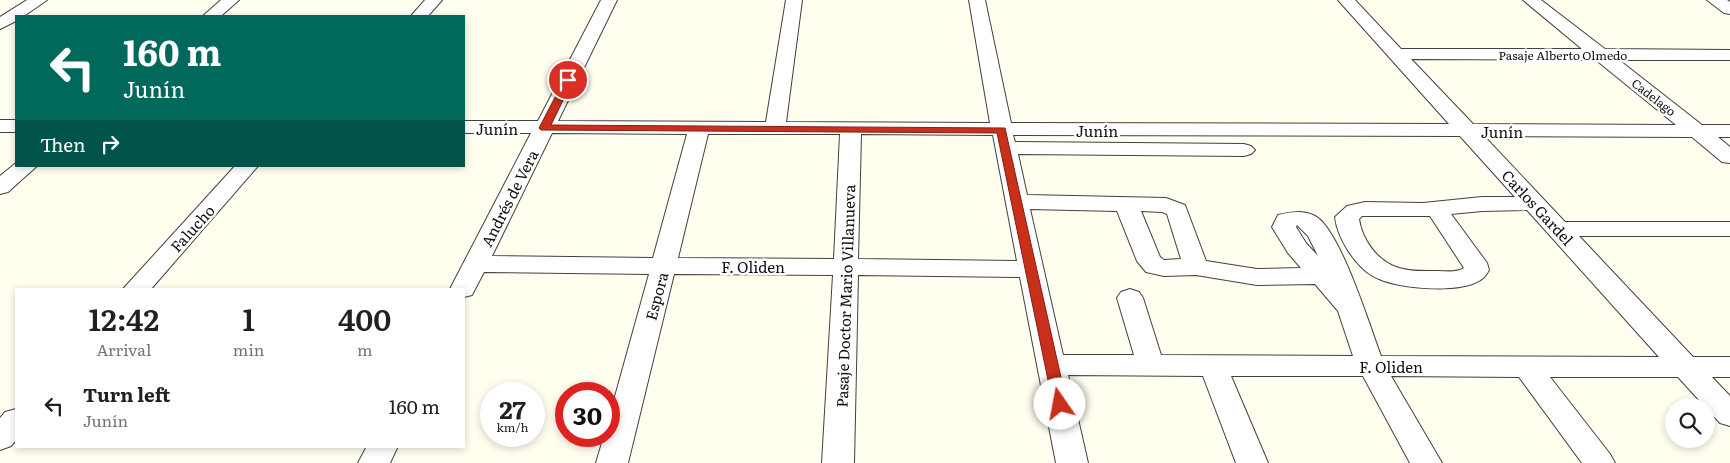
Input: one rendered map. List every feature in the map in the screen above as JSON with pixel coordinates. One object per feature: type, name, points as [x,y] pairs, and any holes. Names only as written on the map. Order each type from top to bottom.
[{"type":"street","points":[[0,24],[39,0]]},
{"type":"street","points":[[212,15],[231,0]]},
{"type":"street","points":[[420,15],[434,0]]},
{"type":"street","name":"Andrés de Vera","points":[[463,288],[609,0]]},
{"type":"street","points":[[775,129],[794,0]]},
{"type":"street","points":[[977,0],[1003,139],[1072,463]]},
{"type":"street","name":"Carlos Gardel","points":[[1346,0],[1730,415]]},
{"type":"street","name":"Cadelago","points":[[1531,0],[1730,157]]},
{"type":"street","points":[[1715,0],[1730,9]]},
{"type":"street","name":"Pasaje Alberto Olmedo","points":[[1396,54],[1730,55]]},
{"type":"street","points":[[0,126],[15,126]]},
{"type":"street","name":"Junín","points":[[465,128],[851,130],[1003,139],[1467,131],[1730,131]]},
{"type":"street","name":"Espora","points":[[612,463],[699,129]]},
{"type":"street","name":"Pasaje Doctor Mario Villanueva","points":[[838,463],[851,130]]},
{"type":"street","points":[[1003,139],[1244,150]]},
{"type":"street","points":[[0,188],[25,167]]},
{"type":"street","name":"Falucho","points":[[137,288],[247,167]]},
{"type":"street","points":[[1017,202],[1166,204],[1177,210],[1196,267]]},
{"type":"street","points":[[1436,209],[1475,263],[1477,270],[1472,276],[1462,280],[1410,279],[1392,275],[1363,256],[1348,224],[1347,217],[1355,211],[1365,209],[1436,209],[1482,204],[1534,203]]},
{"type":"street","points":[[1126,204],[1149,262],[1155,266],[1164,268],[1196,267],[1257,277],[1322,276]]},
{"type":"street","points":[[1350,308],[1297,248],[1284,227],[1286,220],[1299,218],[1309,222],[1318,233],[1334,264],[1350,308],[1371,366],[1426,463]]},
{"type":"street","points":[[1559,229],[1730,229]]},
{"type":"street","name":"F. Oliden","points":[[475,264],[1031,268]]},
{"type":"street","points":[[1130,298],[1151,366]]},
{"type":"street","name":"F. Oliden","points":[[1052,365],[1730,367]]},
{"type":"street","points":[[1213,366],[1252,463]]},
{"type":"street","points":[[1527,366],[1599,463]]},
{"type":"street","points":[[0,438],[15,421]]},
{"type":"street","points":[[374,463],[382,448]]},
{"type":"route","points":[[568,80],[544,128],[1002,130],[1060,404]]}]
